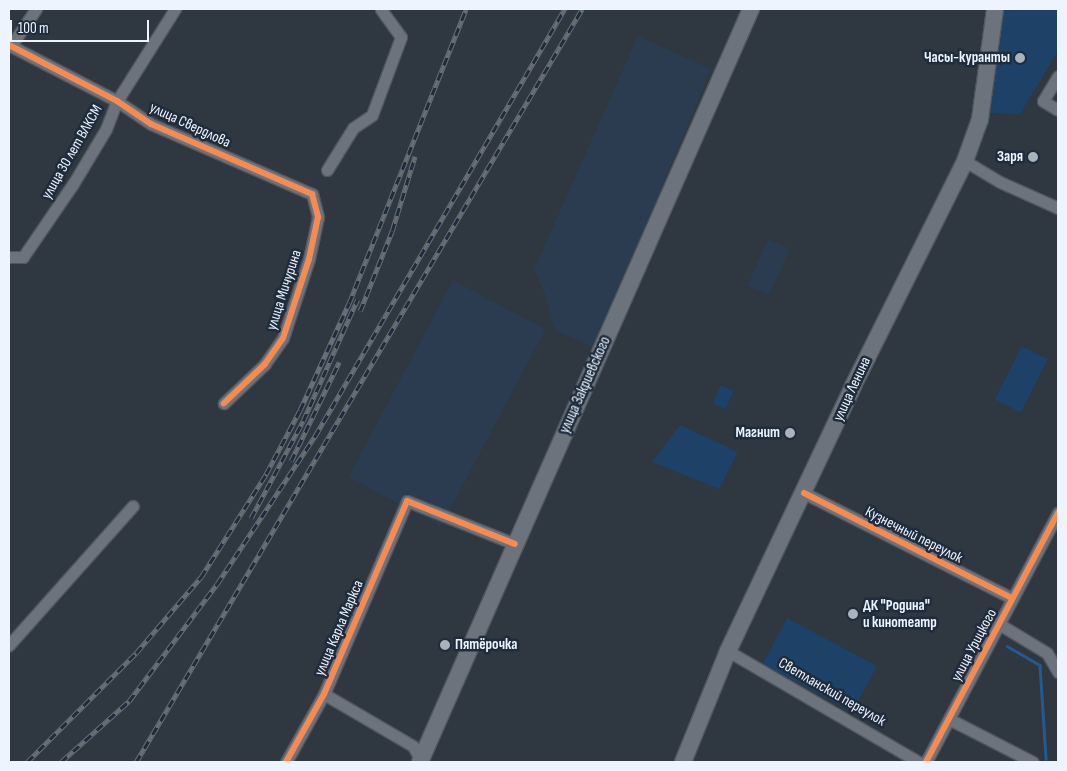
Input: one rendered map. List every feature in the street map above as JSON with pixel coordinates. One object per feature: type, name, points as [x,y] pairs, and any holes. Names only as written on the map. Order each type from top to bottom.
[{"type":"main road","name":"улица Закриевского","points":[[421,762],[751,9]]},
{"type":"main road","name":"улица Ленина","points":[[683,762],[728,651],[965,161],[980,119],[995,9]]},
{"type":"street","points":[[10,46],[36,9]]},
{"type":"street","name":"улица 30 лет ВЛКСМ","points":[[9,257],[23,257],[106,129],[118,102],[175,9]]},
{"type":"street","points":[[328,170],[353,128],[372,115],[401,37],[381,9]]},
{"type":"street","name":"улица Свердлова","points":[[10,46],[118,102],[151,124],[312,194]]},
{"type":"street","points":[[1058,76],[1043,101],[1058,110]]},
{"type":"street","points":[[965,161],[1000,182],[1058,208]]},
{"type":"street","name":"улица Мичурина","points":[[224,403],[265,364],[282,338],[309,259],[318,217],[312,194]]},
{"type":"street","name":"Кузнечный переулок","points":[[804,492],[1012,598]]},
{"type":"street","name":"улица Карла Маркса","points":[[286,762],[324,694],[408,501],[515,544]]},
{"type":"street","points":[[9,645],[133,506]]},
{"type":"street","name":"улица Урицкого","points":[[926,762],[1058,513]]},
{"type":"street","points":[[999,624],[1047,653],[1058,672]]},
{"type":"street","name":"Светланский переулок","points":[[728,651],[919,762]]},
{"type":"street","points":[[324,694],[413,746],[421,762]]},
{"type":"street","points":[[949,719],[1033,762]]},
{"type":"shaded area","points":[[1003,9],[1058,9],[1058,51],[1020,114],[990,113]]},
{"type":"shaded area","points":[[638,36],[711,69],[596,348],[554,330],[546,297],[534,269]]},
{"type":"shaded area","points":[[768,239],[790,249],[769,295],[747,286]]},
{"type":"shaded area","points":[[453,280],[546,329],[441,526],[348,477]]},
{"type":"shaded area","points":[[1022,346],[1048,359],[1021,413],[995,399]]},
{"type":"shaded area","points":[[721,385],[734,391],[725,409],[713,403]]},
{"type":"shaded area","points":[[680,425],[738,452],[719,489],[652,462]]},
{"type":"shaded area","points":[[787,618],[877,666],[853,712],[763,664]]},
{"type":"waterway","points":[[1007,646],[1040,665],[1046,759]]},
{"type":"railway","points":[[27,762],[136,653],[201,577],[266,474],[300,410],[349,303],[466,9]]},
{"type":"railway","points":[[61,762],[129,701],[217,584],[315,436],[565,9]]},
{"type":"railway","points":[[136,762],[582,9]]},
{"type":"railway","points":[[360,311],[392,231],[415,156]]},
{"type":"railway","points":[[251,518],[303,421],[357,300]]},
{"type":"railway","points":[[291,461],[339,362]]},
{"type":"cycle path","points":[[9,45],[117,101],[151,124],[312,194],[318,217],[309,259],[283,338],[265,364],[224,403]]},
{"type":"cycle path","points":[[804,493],[1012,598]]},
{"type":"cycle path","points":[[286,762],[324,694],[407,501],[515,544]]},
{"type":"cycle path","points":[[926,762],[1058,513]]},
{"type":"place","name":"Часы-куранты","points":[[1020,58]]},
{"type":"place","name":"Заря","points":[[1033,157]]},
{"type":"place","name":"Магнит","points":[[790,433]]},
{"type":"place","name":"ДК \"Родина\" и кинотеатр","points":[[853,614]]},
{"type":"place","name":"Пятёрочка","points":[[445,645]]}]
